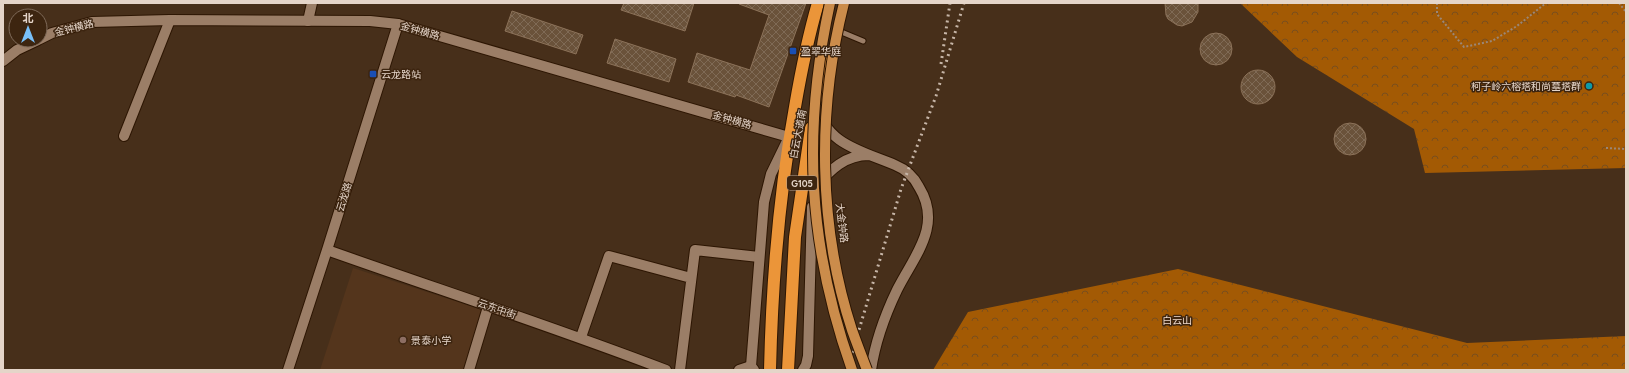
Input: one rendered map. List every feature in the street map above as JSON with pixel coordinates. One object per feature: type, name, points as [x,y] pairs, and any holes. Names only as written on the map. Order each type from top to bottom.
[{"type":"highway","name":"白云大道南","points":[[770,370],[774,265],[778,224],[790,137],[806,50],[818,3]]},
{"type":"highway","name":"白云大道南","points":[[788,370],[793,264],[803,177],[816,104],[825,72],[850,3]]},
{"type":"main road","points":[[830,3],[818,66],[814,110],[814,196],[819,244],[825,277],[839,332],[852,370]]},
{"type":"main road","name":"大金钟路","points":[[844,3],[832,59],[827,105],[825,144],[827,196],[831,232],[842,289],[852,329],[867,370]]},
{"type":"street","points":[[308,21],[312,3]]},
{"type":"street","points":[[124,136],[170,20]]},
{"type":"street","name":"金钟横路","points":[[48,35],[92,22],[170,20],[370,21],[398,24],[790,137]]},
{"type":"street","name":"云龙路","points":[[288,370],[328,250],[398,24]]},
{"type":"street","name":"金钟横路","points":[[3,61],[21,48]]},
{"type":"street","points":[[816,104],[819,117],[836,138],[902,168],[916,181],[926,202],[928,229],[919,252],[898,290],[873,354],[871,370]]},
{"type":"street","points":[[803,370],[808,356],[816,104]]},
{"type":"street","points":[[739,370],[752,369],[759,257],[766,188],[774,168],[790,137]]},
{"type":"street","points":[[813,189],[834,167],[848,159],[861,155],[872,155]]},
{"type":"street","name":"云东中街","points":[[328,250],[488,307],[581,337],[666,370]]},
{"type":"street","points":[[680,370],[695,250],[759,257]]},
{"type":"street","points":[[581,337],[609,256],[691,278]]},
{"type":"street","points":[[469,370],[488,307]]},
{"type":"street","points":[[873,354],[875,370]]},
{"type":"lane","points":[[839,31],[863,41]]},
{"type":"path","points":[[1437,3],[1437,14],[1464,47],[1492,41],[1517,26],[1546,3]]},
{"type":"path","points":[[1619,3],[1626,12]]},
{"type":"path","points":[[1606,148],[1626,149]]},
{"type":"shaded area","name":"景泰小学","points":[[353,268],[486,311],[467,370],[320,370]]},
{"type":"green space","points":[[1240,3],[1626,3],[1626,168],[1425,173],[1414,129],[1297,57]]},
{"type":"green space","name":"白云山","points":[[1178,269],[1467,343],[1626,336],[1626,370],[933,370],[968,312]]},
{"type":"building","points":[[624,3],[694,3],[685,31],[621,10]]},
{"type":"building","points":[[739,3],[806,3],[769,107],[736,95],[735,97],[688,82],[697,53],[750,70],[769,15]]},
{"type":"building","points":[[1165,3],[1198,3],[1198,12],[1192,22],[1182,26],[1177,25],[1168,19],[1166,15]]},
{"type":"building","points":[[512,11],[583,35],[576,54],[505,31]]},
{"type":"building","points":[[1213,33],[1219,33],[1228,37],[1232,49],[1228,61],[1219,65],[1213,65],[1204,61],[1200,52],[1200,46],[1204,37]]},
{"type":"building","points":[[615,39],[676,59],[669,82],[607,63]]},
{"type":"building","points":[[1258,70],[1270,75],[1275,87],[1270,99],[1258,104],[1246,99],[1241,87],[1246,75]]},
{"type":"building","points":[[1347,123],[1353,123],[1362,127],[1366,139],[1362,151],[1353,155],[1347,155],[1338,151],[1334,142],[1334,136],[1338,127]]},
{"type":"railway","points":[[941,64],[950,3]]},
{"type":"railway","points":[[847,370],[901,189],[936,96],[964,3]]},
{"type":"place","name":"盈翠华庭","points":[[793,51]]},
{"type":"place","name":"云龙路站","points":[[373,74]]},
{"type":"place","name":"柯子岭六榕塔和尚墓塔群","points":[[1589,86]]},
{"type":"place","name":"景泰小学","points":[[403,340]]}]
